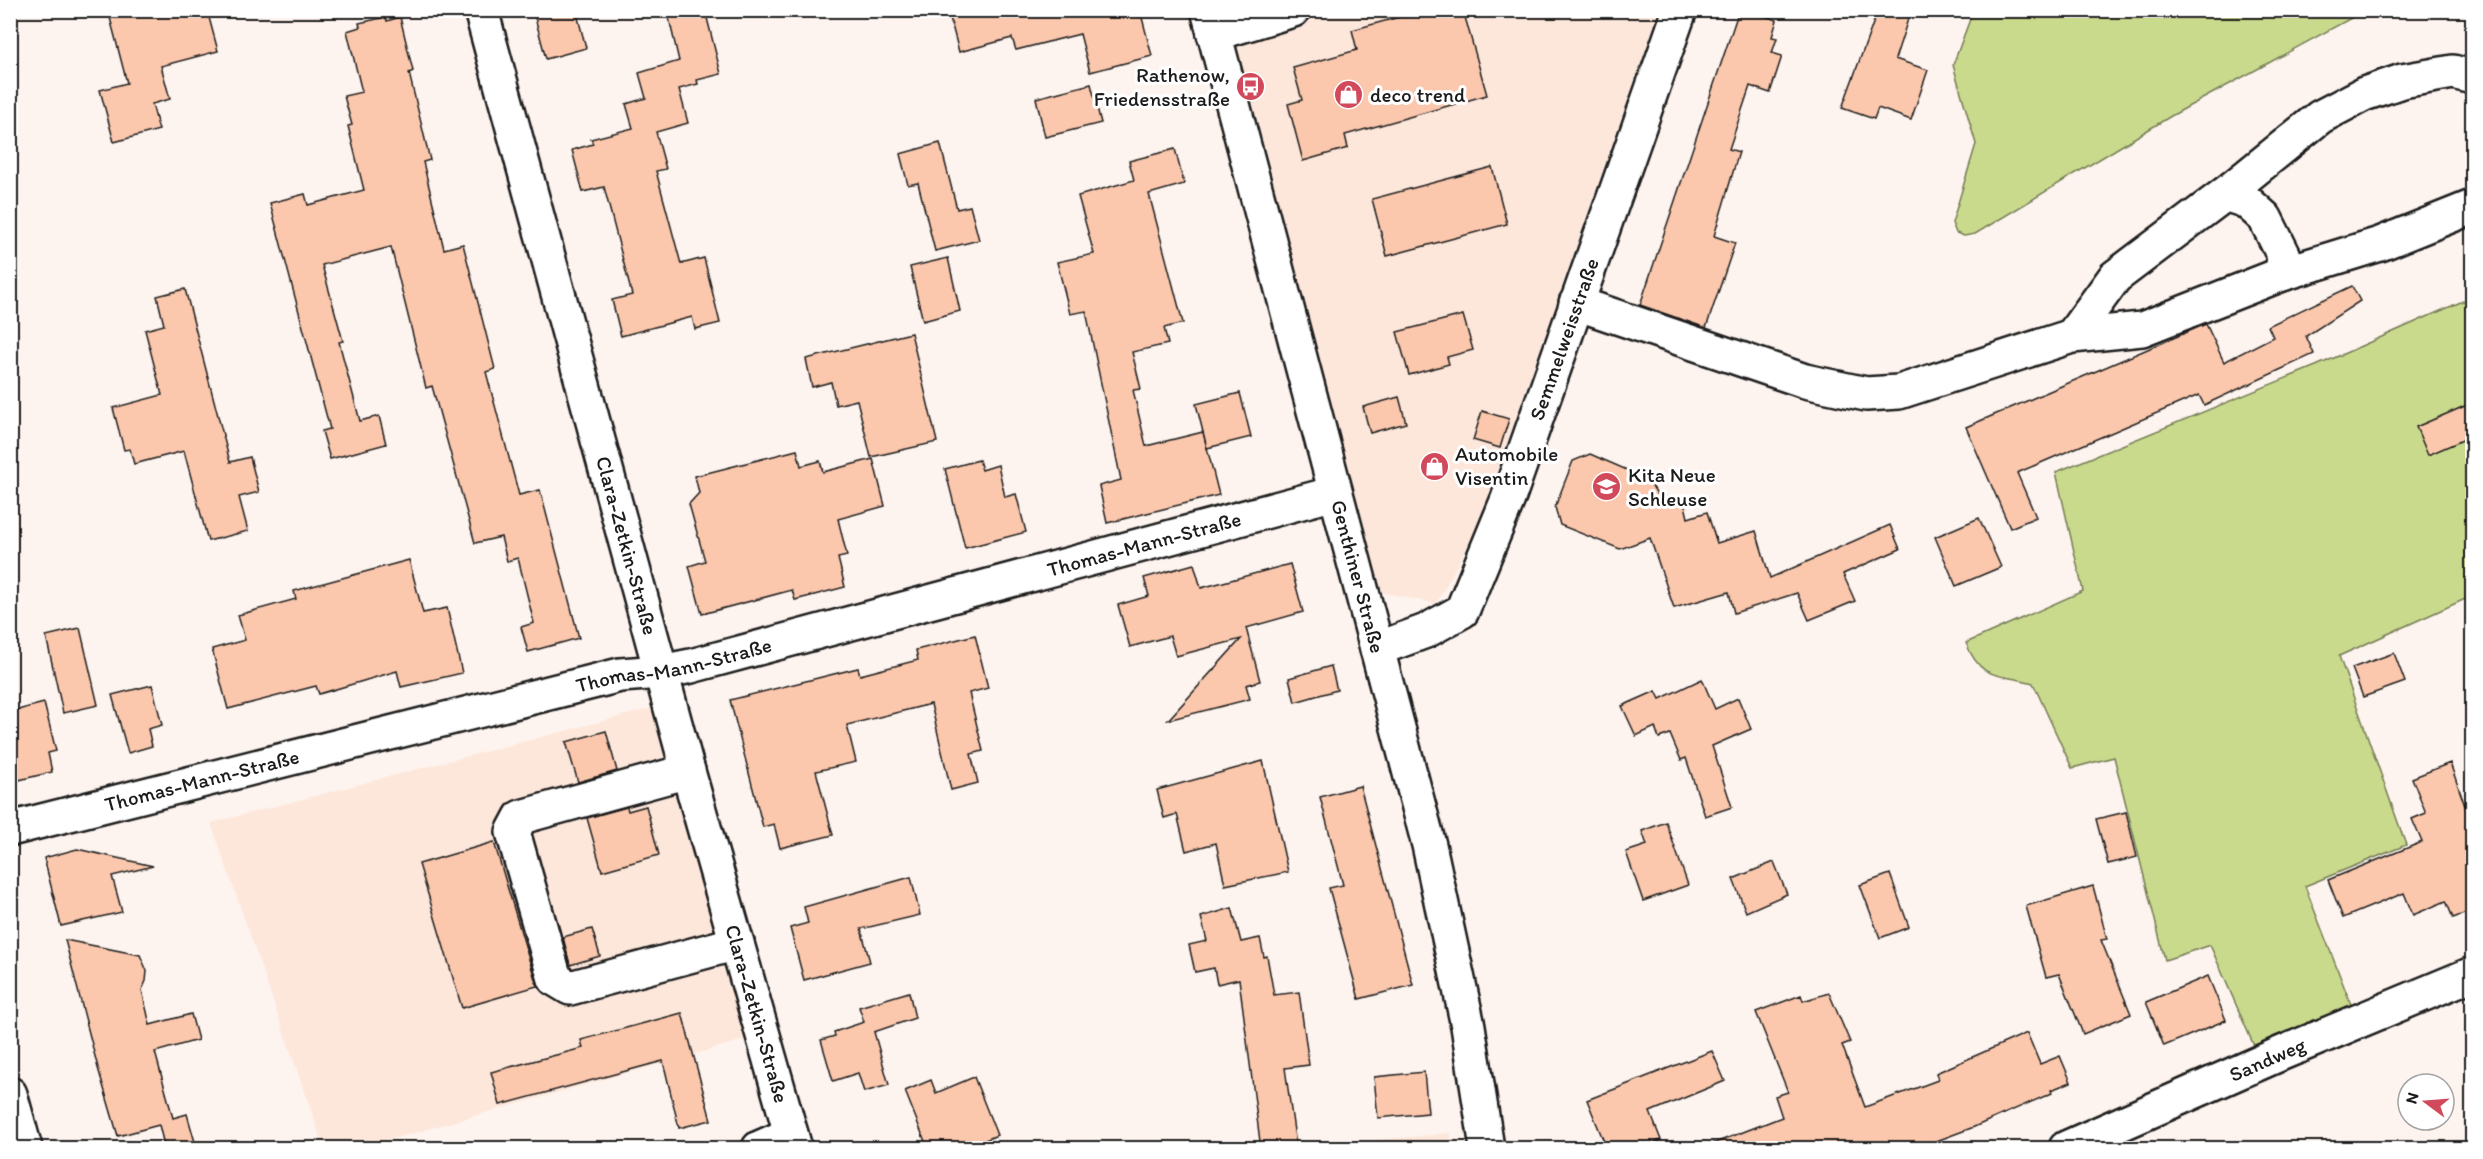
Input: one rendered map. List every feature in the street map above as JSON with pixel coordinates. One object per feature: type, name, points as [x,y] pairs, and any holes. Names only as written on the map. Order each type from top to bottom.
[{"type":"street","name":"Clara-Zetkin-Straße","points":[[480,10],[688,771],[793,1141]]},
{"type":"street","points":[[1211,22],[1293,10]]},
{"type":"street","name":"Semmelweisstraße","points":[[1377,649],[1426,631],[1462,611],[1508,499],[1680,10]]},
{"type":"street","name":"Genthiner Straße","points":[[1211,22],[1429,845],[1455,956],[1476,1071],[1487,1149]]},
{"type":"street","points":[[2072,336],[2115,277],[2225,194],[2320,117],[2364,94],[2402,81],[2453,72],[2472,77]]},
{"type":"street","points":[[2225,194],[2246,201],[2265,218],[2284,256],[2282,274]]},
{"type":"street","points":[[1576,303],[1805,381],[1866,394],[1899,392],[2072,336],[2142,329],[2282,274],[2380,244],[2472,207]]},
{"type":"street","name":"Thomas-Mann-Straße","points":[[10,829],[620,675],[661,672],[715,660],[1335,493]]},
{"type":"street","points":[[688,771],[521,817],[513,832],[555,979],[570,988],[737,943]]},
{"type":"street","name":"Sandweg","points":[[2066,1149],[2282,1053],[2472,974]]},
{"type":"street","points":[[10,1094],[25,1149]]},
{"type":"street","points":[[759,1149],[793,1141]]},
{"type":"shaded area","points":[[1223,11],[1659,11],[1476,531],[1436,604],[1379,592]]},
{"type":"shaded area","points":[[652,708],[748,1039],[360,1148],[324,1148],[211,823]]},
{"type":"shaded area","points":[[1451,1133],[1453,1148],[1294,1148]]},
{"type":"green space","points":[[1973,10],[2364,11],[2171,116],[1975,234],[1964,236],[1956,233],[1952,223],[1976,144],[1953,65]]},
{"type":"green space","points":[[2472,297],[2472,596],[2339,656],[2406,845],[2305,886],[2352,1007],[2254,1046],[2210,945],[2165,960],[2114,757],[2072,768],[2033,683],[1986,671],[1972,656],[1966,643],[2083,591],[2056,472],[2316,366]]},
{"type":"building","points":[[108,10],[207,10],[218,51],[161,66],[170,99],[152,104],[159,130],[114,142],[100,90],[127,83]]},
{"type":"building","points":[[533,10],[576,10],[586,48],[546,59]]},
{"type":"building","points":[[671,10],[705,10],[721,74],[697,80],[698,84],[679,89],[688,123],[656,132],[666,169],[656,171],[681,264],[704,258],[720,323],[695,329],[692,317],[621,336],[612,300],[632,295],[604,187],[583,192],[572,150],[593,144],[591,139],[633,128],[626,104],[646,98],[639,73],[679,61],[668,14],[672,14]]},
{"type":"building","points":[[948,10],[1140,10],[1152,56],[1090,72],[1080,34],[1016,50],[1012,38],[959,52]]},
{"type":"building","points":[[1401,10],[1463,10],[1487,95],[1345,135],[1348,148],[1303,161],[1288,104],[1302,100],[1293,68],[1357,50],[1352,30],[1403,16]]},
{"type":"building","points":[[1739,10],[1747,10],[1777,20],[1772,37],[1777,38],[1772,53],[1782,56],[1770,93],[1750,86],[1729,149],[1739,152],[1714,236],[1735,243],[1706,328],[1640,305]]},
{"type":"building","points":[[1878,10],[1911,10],[1895,59],[1928,70],[1911,120],[1878,108],[1874,119],[1842,108]]},
{"type":"building","points":[[386,17],[387,21],[400,17],[413,71],[409,73],[430,160],[423,162],[444,249],[463,244],[495,369],[486,372],[519,495],[540,490],[579,638],[528,652],[521,627],[534,623],[518,558],[507,561],[501,537],[475,543],[432,386],[426,388],[391,247],[322,265],[343,341],[339,342],[360,421],[379,416],[386,444],[330,459],[322,431],[330,429],[270,203],[305,194],[308,205],[364,190],[348,126],[352,125],[344,96],[362,92],[347,31],[360,27],[359,23]]},
{"type":"building","points":[[1091,84],[1101,123],[1045,137],[1036,98]]},
{"type":"building","points":[[940,143],[957,209],[970,206],[979,240],[935,251],[918,183],[908,185],[900,154]]},
{"type":"building","points":[[1175,149],[1184,184],[1149,194],[1183,323],[1164,328],[1168,344],[1132,352],[1141,389],[1133,390],[1146,446],[1203,432],[1219,495],[1107,523],[1099,486],[1121,480],[1086,311],[1070,314],[1057,262],[1094,254],[1078,196],[1134,180],[1129,161]]},
{"type":"building","points":[[1492,167],[1507,224],[1387,256],[1372,199]]},
{"type":"building","points":[[948,258],[960,311],[923,321],[910,267]]},
{"type":"building","points":[[2352,286],[2360,301],[2306,336],[2314,354],[2204,405],[2199,395],[2017,473],[2036,517],[2010,528],[1966,427],[2206,324],[2224,362],[2273,337],[2268,326]]},
{"type":"building","points":[[185,289],[230,462],[250,457],[259,492],[239,497],[248,531],[208,541],[184,451],[134,464],[130,449],[124,450],[113,408],[162,395],[145,330],[164,325],[157,296]]},
{"type":"building","points":[[1463,315],[1473,350],[1447,357],[1449,364],[1409,375],[1397,332]]},
{"type":"building","points":[[911,333],[937,442],[871,457],[857,400],[836,405],[831,382],[812,387],[806,359]]},
{"type":"building","points":[[1240,393],[1251,437],[1207,448],[1196,404]]},
{"type":"building","points":[[1399,397],[1406,423],[1370,433],[1363,407]]},
{"type":"building","points":[[2472,403],[2472,436],[2428,455],[2416,427]]},
{"type":"building","points":[[1482,411],[1509,419],[1500,448],[1473,440]]},
{"type":"building","points":[[797,450],[801,466],[820,461],[823,472],[873,459],[885,506],[838,519],[847,556],[838,558],[845,587],[795,600],[792,590],[702,614],[689,566],[705,561],[689,504],[699,493],[695,476]]},
{"type":"building","points":[[1590,454],[1648,479],[1657,494],[1685,505],[1688,518],[1707,512],[1717,543],[1756,531],[1770,578],[1890,525],[1900,549],[1843,574],[1855,601],[1809,620],[1797,593],[1734,613],[1729,592],[1674,608],[1650,538],[1620,549],[1560,525],[1555,507],[1573,461]]},
{"type":"building","points":[[979,460],[982,470],[998,465],[1005,497],[1016,494],[1026,532],[965,548],[945,469]]},
{"type":"building","points":[[1979,518],[2001,567],[1956,586],[1935,537]]},
{"type":"building","points":[[409,560],[423,613],[447,608],[462,673],[401,687],[397,671],[319,694],[316,686],[228,709],[212,649],[245,640],[238,615],[296,599],[294,591]]},
{"type":"building","points":[[1194,564],[1201,588],[1290,564],[1303,612],[1246,628],[1260,681],[1246,685],[1250,699],[1168,720],[1241,639],[1176,656],[1170,636],[1130,647],[1118,605],[1149,596],[1144,578]]},
{"type":"building","points":[[80,628],[98,705],[63,713],[46,636]]},
{"type":"building","points":[[975,635],[988,688],[969,693],[983,751],[971,754],[978,783],[951,790],[931,704],[847,725],[856,762],[816,771],[833,835],[780,848],[774,824],[763,827],[730,700],[858,668],[860,675],[918,660],[916,650]]},
{"type":"building","points":[[2394,653],[2405,682],[2363,697],[2352,668]]},
{"type":"building","points":[[1331,666],[1337,690],[1295,702],[1289,678]]},
{"type":"building","points":[[1702,679],[1715,709],[1738,698],[1751,729],[1712,746],[1732,807],[1705,816],[1686,758],[1681,760],[1670,734],[1659,738],[1655,727],[1636,736],[1622,706],[1656,691],[1660,699]]},
{"type":"building","points":[[152,685],[162,725],[148,729],[152,746],[128,753],[112,695]]},
{"type":"building","points":[[44,703],[56,751],[48,753],[52,772],[19,780],[10,745],[10,712]]},
{"type":"building","points":[[606,731],[617,771],[578,782],[566,742]]},
{"type":"building","points":[[1263,761],[1288,872],[1225,885],[1216,843],[1186,851],[1177,814],[1164,818],[1157,790]]},
{"type":"building","points":[[2450,763],[2472,826],[2472,911],[2453,918],[2446,901],[2413,915],[2404,893],[2343,918],[2328,880],[2422,842],[2412,819],[2426,813],[2412,778]]},
{"type":"building","points":[[1360,786],[1413,985],[1359,999],[1329,888],[1343,885],[1320,797]]},
{"type":"building","points":[[646,806],[659,855],[602,871],[587,818],[627,807],[628,811]]},
{"type":"building","points":[[2126,812],[2137,857],[2108,864],[2096,819]]},
{"type":"building","points":[[1666,822],[1688,885],[1643,901],[1626,852],[1647,845],[1642,831]]},
{"type":"building","points":[[494,842],[537,986],[462,1008],[419,864]]},
{"type":"building","points":[[77,849],[153,866],[112,876],[122,912],[61,926],[44,858]]},
{"type":"building","points":[[1774,862],[1787,894],[1746,912],[1733,879]]},
{"type":"building","points":[[1890,874],[1909,927],[1880,938],[1860,885]]},
{"type":"building","points":[[911,877],[920,915],[861,929],[870,962],[804,980],[790,928],[808,923],[804,907]]},
{"type":"building","points":[[2093,886],[2107,939],[2101,940],[2131,1014],[2083,1034],[2059,974],[2046,977],[2026,906]]},
{"type":"building","points":[[1232,908],[1241,942],[1260,938],[1264,957],[1267,956],[1274,995],[1299,992],[1309,1065],[1285,1068],[1296,1145],[1261,1149],[1239,979],[1217,984],[1214,968],[1195,972],[1189,945],[1207,941],[1201,917]]},
{"type":"building","points":[[592,929],[600,956],[570,965],[563,937]]},
{"type":"building","points":[[65,940],[140,955],[147,971],[142,990],[150,1025],[191,1014],[198,1040],[155,1052],[173,1118],[187,1114],[197,1149],[165,1149],[159,1125],[118,1136]]},
{"type":"building","points":[[2208,976],[2226,1020],[2164,1046],[2146,1002]]},
{"type":"building","points":[[909,992],[915,1018],[874,1032],[889,1085],[864,1092],[858,1073],[833,1081],[821,1040],[835,1036],[834,1032],[864,1022],[859,1007]]},
{"type":"building","points":[[1829,993],[1850,1042],[1842,1045],[1865,1107],[1938,1080],[1936,1073],[2027,1033],[2040,1064],[2060,1056],[2071,1082],[2051,1090],[2052,1093],[1974,1127],[1915,1149],[1708,1149],[1707,1146],[1782,1117],[1775,1096],[1788,1092],[1756,1012],[1801,995],[1803,1001]]},
{"type":"building","points":[[682,1013],[711,1120],[679,1128],[663,1061],[500,1105],[491,1072],[583,1048],[581,1040]]},
{"type":"building","points":[[1712,1051],[1725,1081],[1650,1112],[1661,1140],[1640,1149],[1607,1149],[1587,1100]]},
{"type":"building","points":[[1424,1072],[1428,1113],[1378,1118],[1374,1077]]},
{"type":"building","points":[[974,1077],[997,1135],[983,1141],[985,1149],[928,1149],[905,1091],[931,1080],[936,1093]]},
{"type":"place","name":"Rathenow, Friedensstraße","points":[[1251,87]]},
{"type":"place","name":"deco trend","points":[[1349,95]]},
{"type":"place","name":"Automobile Visentin","points":[[1434,466]]},
{"type":"place","name":"Kita Neue Schleuse","points":[[1607,487]]}]
